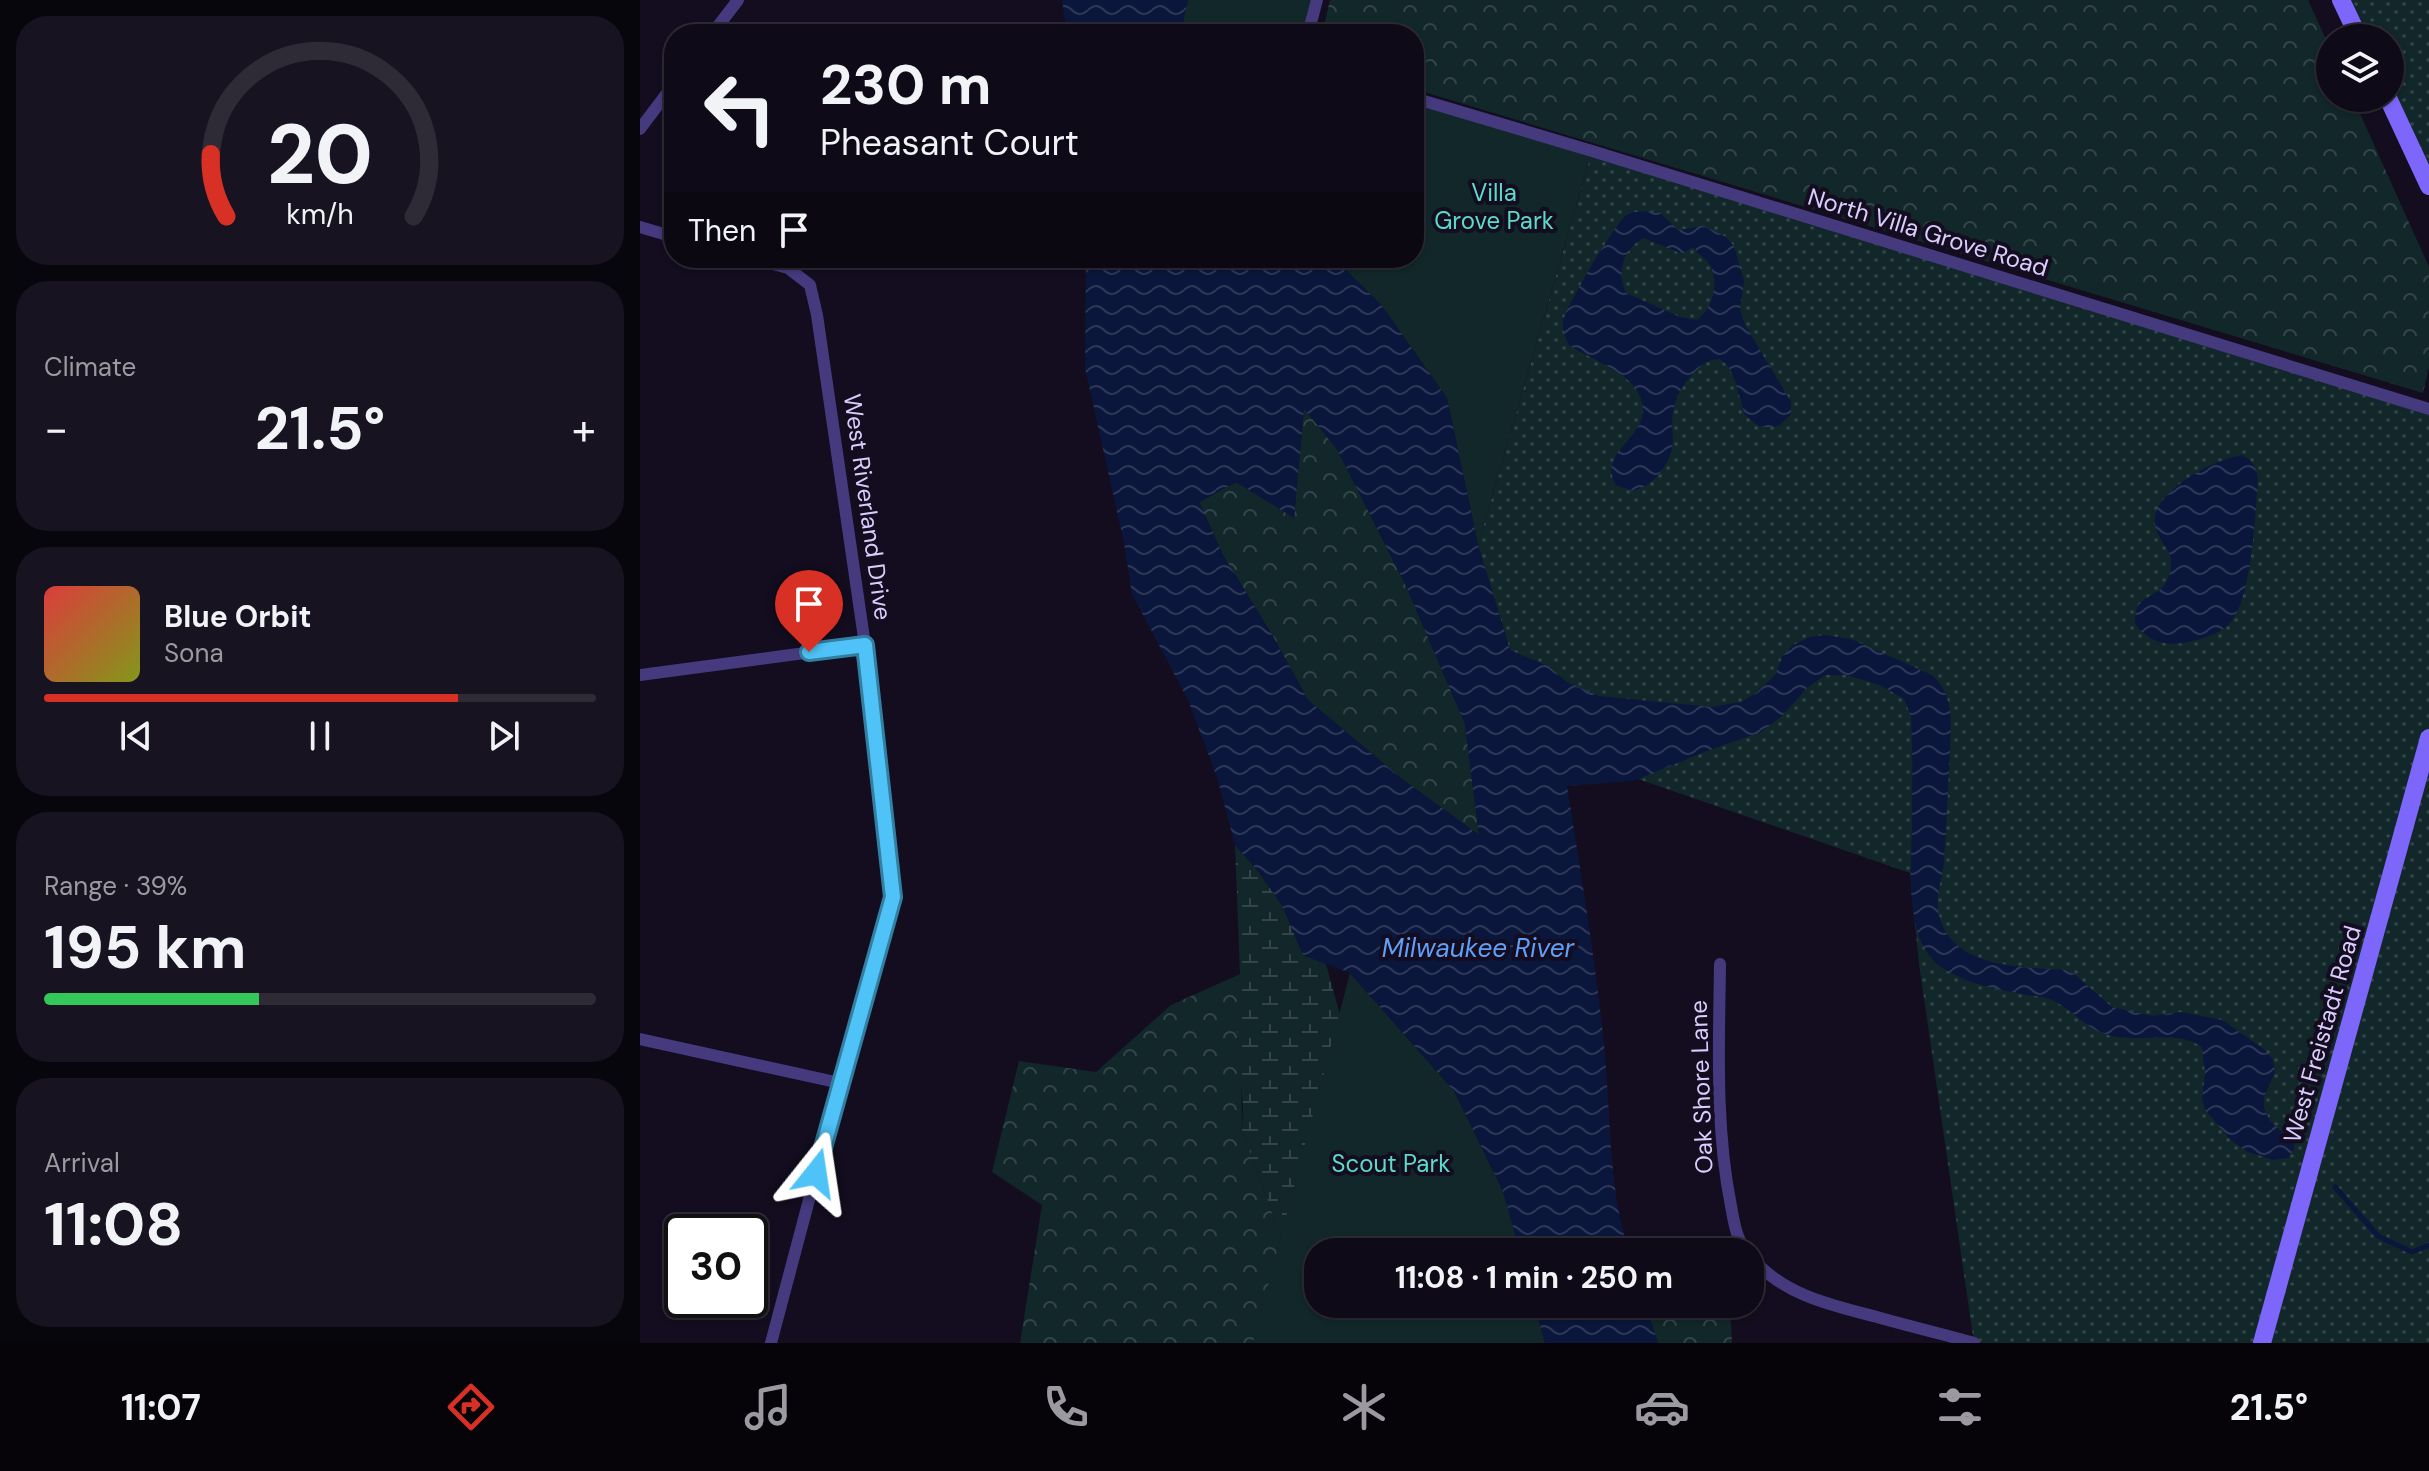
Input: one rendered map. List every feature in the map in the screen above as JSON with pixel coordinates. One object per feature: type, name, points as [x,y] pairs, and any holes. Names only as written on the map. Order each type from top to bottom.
[{"type":"street","points":[[720,24],[738,0]]},
{"type":"street","points":[[1311,24],[1317,0]]},
{"type":"street","points":[[2341,0],[2352,24]]},
{"type":"street","points":[[640,129],[664,97]]},
{"type":"street","name":"North Villa Grove Road","points":[[1424,101],[2429,409]]},
{"type":"street","points":[[2395,112],[2429,186]]},
{"type":"street","points":[[640,227],[664,234]]},
{"type":"street","name":"West Riverland Drive","points":[[771,1343],[893,897],[865,645],[817,315],[810,285],[788,268]]},
{"type":"street","points":[[640,675],[865,645]]},
{"type":"street","name":"West Freistadt Road","points":[[2262,1343],[2429,738]]},
{"type":"street","name":"Oak Shore Lane","points":[[1720,964],[1719,1106],[1725,1178],[1739,1238]]},
{"type":"street","points":[[640,1039],[840,1083]]},
{"type":"street","name":"Oak Shore Lane","points":[[1764,1271],[1787,1288],[1813,1300],[1974,1343]]},
{"type":"green space","points":[[1188,0],[1317,0],[1311,24],[1184,24]]},
{"type":"green space","points":[[1330,0],[2308,0],[2319,24],[2316,24],[2316,112],[2359,112],[2429,267],[2429,367],[2423,393],[1424,92],[1424,24],[1324,24]]},
{"type":"green space","points":[[2341,0],[2429,0],[2429,186],[2396,112],[2404,112],[2404,24],[2352,24]]},
{"type":"green space","name":"Villa Grove Park","points":[[1424,101],[1592,151],[1478,545],[1447,398],[1382,306],[1344,268],[1424,268]]},
{"type":"green space","points":[[1592,151],[2429,409],[2429,1343],[1974,1343],[1919,964],[1910,873],[1560,752],[1517,673],[1478,545]]},
{"type":"green space","points":[[1304,408],[1337,449],[1406,586],[1465,724],[1479,835],[1402,779],[1308,700],[1223,555],[1199,502],[1236,482],[1294,517]]},
{"type":"green space","points":[[1235,845],[1283,907],[1303,955],[1326,964],[1350,1051],[1320,1238],[1304,1238],[1304,1318],[1313,1318],[1304,1343],[1289,1259],[1242,1130],[1243,1105],[1237,1044],[1240,974]]},
{"type":"green space","name":"Scout Park","points":[[1350,973],[1454,1091],[1503,1191],[1516,1238],[1304,1238],[1304,1318],[1538,1318],[1545,1343],[1253,1343]]},
{"type":"green space","points":[[1240,974],[1242,1130],[1289,1259],[1304,1343],[1020,1343],[1042,1205],[992,1172],[1019,1061],[1096,1072],[1171,1005]]},
{"type":"green space","points":[[1650,1318],[1731,1318],[1732,1343],[1658,1343]]},
{"type":"water","points":[[1062,0],[1188,0],[1184,24],[1066,24]]},
{"type":"water","points":[[1659,212],[1678,230],[1704,226],[1726,237],[1734,246],[1744,281],[1740,309],[1745,325],[1791,402],[1791,414],[1780,425],[1770,428],[1759,426],[1745,415],[1728,366],[1720,359],[1708,361],[1689,378],[1678,396],[1672,416],[1673,445],[1667,462],[1652,481],[1632,491],[1616,485],[1612,464],[1637,429],[1643,408],[1640,396],[1625,377],[1569,345],[1563,321],[1592,264],[1622,219],[1631,213]],"holes":[[[1644,238],[1682,254],[1693,247],[1707,261],[1714,276],[1711,301],[1697,320],[1680,317],[1626,293],[1622,277],[1623,262],[1637,242]]]},
{"type":"water","name":"Milwaukee River","points":[[1086,268],[1344,268],[1382,306],[1447,398],[1478,545],[1510,650],[1548,666],[1567,682],[1599,696],[1711,707],[1741,702],[1758,692],[1776,674],[1782,657],[1793,645],[1810,637],[1824,635],[1851,639],[1932,675],[1948,700],[1951,719],[1945,846],[1938,909],[1944,928],[1955,943],[1970,953],[2007,965],[2065,970],[2074,974],[2112,1007],[2152,1016],[2181,1012],[2222,1020],[2265,1050],[2273,1060],[2275,1072],[2264,1097],[2264,1108],[2270,1121],[2294,1143],[2294,1149],[2288,1158],[2273,1160],[2246,1151],[2230,1139],[2206,1111],[2202,1100],[2205,1073],[2202,1047],[2191,1041],[2167,1037],[2115,1037],[2102,1033],[2052,1000],[1974,983],[1947,971],[1932,959],[1922,944],[1912,905],[1911,716],[1904,699],[1880,685],[1846,675],[1825,675],[1761,732],[1633,781],[1567,786],[1599,1003],[1613,1172],[1625,1238],[1516,1238],[1503,1191],[1454,1091],[1350,973],[1303,955],[1283,907],[1235,845],[1217,777],[1188,700],[1132,594],[1124,543],[1085,368]],"holes":[[[1304,409],[1337,449],[1406,586],[1465,724],[1479,835],[1402,779],[1308,700],[1223,555],[1199,502],[1236,482],[1294,518]]]},
{"type":"water","points":[[2242,455],[2254,465],[2258,480],[2251,556],[2237,613],[2225,628],[2201,639],[2176,644],[2150,638],[2135,624],[2136,613],[2143,601],[2165,584],[2171,567],[2169,554],[2155,524],[2156,512],[2173,489],[2186,479],[2216,463]]},
{"type":"water","points":[[1538,1318],[1650,1318],[1658,1343],[1545,1343]]},
{"type":"waterway","points":[[2335,1187],[2378,1236],[2412,1252],[2429,1245]]},
{"type":"route","points":[[809,652],[865,645],[893,897],[816,1173]]}]
